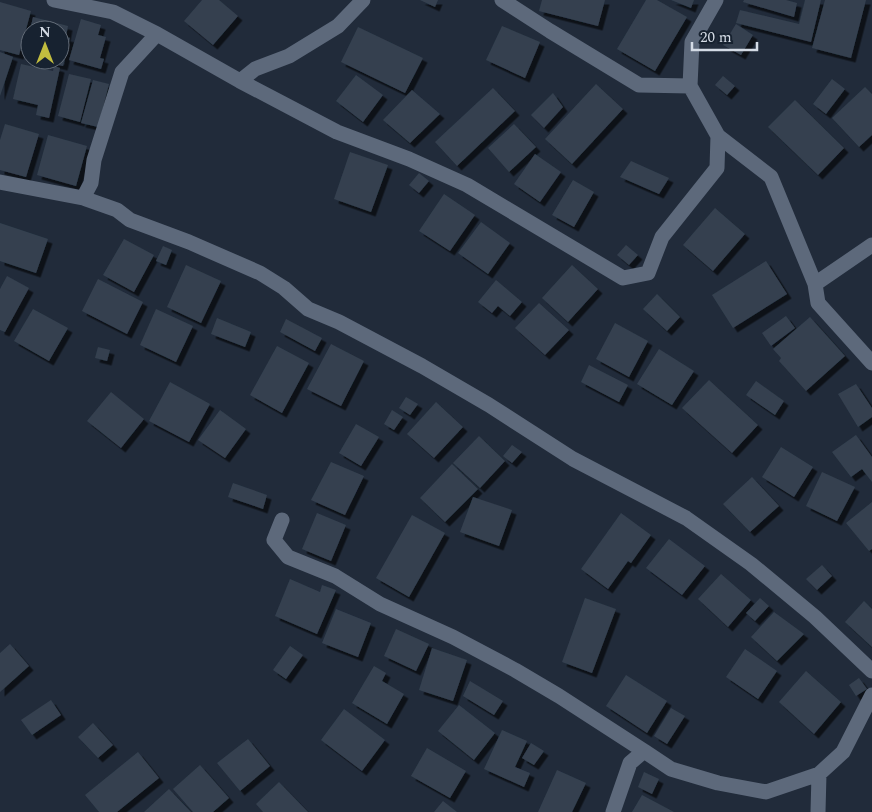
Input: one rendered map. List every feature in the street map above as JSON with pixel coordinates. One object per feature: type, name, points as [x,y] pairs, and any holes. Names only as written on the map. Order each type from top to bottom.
[{"type":"street","points":[[54,0],[113,12],[337,132],[409,159],[467,184],[623,278],[648,273],[662,237],[717,168],[718,136]]},
{"type":"street","points":[[240,81],[255,69],[289,56],[338,26],[363,0]]},
{"type":"street","points":[[502,0],[639,85],[690,86]]},
{"type":"street","points":[[716,0],[692,42],[690,86],[718,136],[771,177],[815,284],[818,303],[872,363]]},
{"type":"street","points":[[83,198],[90,184],[94,160],[122,72],[157,34]]},
{"type":"street","points":[[0,182],[83,198],[117,210],[130,220],[189,242],[260,273],[284,288],[308,309],[338,322],[422,366],[489,405],[573,459],[686,518],[751,564],[815,617],[872,671]]},
{"type":"street","points":[[815,284],[872,245]]},
{"type":"street","points":[[282,520],[274,540],[288,557],[335,576],[380,604],[452,637],[515,670],[559,696],[671,769],[718,783],[766,792],[819,774],[843,752],[872,695]]},
{"type":"street","points":[[613,812],[630,763],[644,751]]},
{"type":"street","points":[[818,812],[819,774]]},
{"type":"building","points":[[202,0],[219,0],[238,16],[213,45],[184,21]]},
{"type":"building","points":[[420,0],[438,0],[435,7]]},
{"type":"building","points":[[542,0],[605,0],[598,26],[539,11]]},
{"type":"building","points":[[646,0],[657,0],[687,17],[655,71],[617,49]]},
{"type":"building","points":[[671,0],[694,0],[691,8]]},
{"type":"building","points":[[744,0],[786,0],[797,3],[794,17],[743,2]]},
{"type":"building","points":[[805,0],[821,0],[811,42],[736,23],[740,10],[799,24]]},
{"type":"building","points":[[825,0],[866,0],[851,58],[812,48]]},
{"type":"building","points":[[0,2],[31,11],[29,20],[20,20],[19,55],[0,50]]},
{"type":"building","points":[[33,17],[45,20],[32,20]]},
{"type":"building","points":[[81,19],[101,25],[98,35],[106,37],[100,58],[104,59],[101,69],[70,60]]},
{"type":"building","points":[[736,24],[753,35],[741,55],[723,45]]},
{"type":"building","points":[[502,26],[540,42],[525,78],[486,60]]},
{"type":"building","points":[[358,27],[423,58],[405,93],[341,62]]},
{"type":"building","points":[[0,52],[13,57],[0,96]]},
{"type":"building","points":[[20,68],[20,70],[60,70],[49,118],[36,115],[38,105],[13,99]]},
{"type":"building","points":[[69,74],[91,79],[80,122],[58,116]]},
{"type":"building","points":[[356,75],[383,95],[363,122],[336,101]]},
{"type":"building","points":[[723,76],[735,86],[727,95],[715,85]]},
{"type":"building","points":[[832,79],[845,89],[826,114],[813,104]]},
{"type":"building","points":[[93,80],[109,84],[98,127],[81,123]]},
{"type":"building","points":[[596,84],[623,109],[572,164],[545,139]]},
{"type":"building","points":[[865,87],[872,94],[872,135],[859,147],[832,118]]},
{"type":"building","points":[[493,88],[515,111],[457,166],[435,142]]},
{"type":"building","points":[[412,90],[440,114],[410,143],[383,120]]},
{"type":"building","points":[[553,93],[563,107],[544,128],[531,115]]},
{"type":"building","points":[[795,100],[844,148],[818,175],[768,127]]},
{"type":"building","points":[[5,124],[39,134],[26,177],[0,170],[0,140]]},
{"type":"building","points":[[514,124],[536,147],[509,172],[488,148]]},
{"type":"building","points":[[48,135],[87,146],[76,186],[37,175]]},
{"type":"building","points":[[350,152],[388,165],[371,212],[334,199]]},
{"type":"building","points":[[535,154],[561,172],[540,202],[514,184]]},
{"type":"building","points":[[631,161],[669,178],[659,194],[620,177]]},
{"type":"building","points":[[419,173],[429,181],[419,193],[409,185]]},
{"type":"building","points":[[573,180],[594,192],[574,227],[552,215]]},
{"type":"building","points":[[444,194],[475,215],[450,251],[419,231]]},
{"type":"building","points":[[715,208],[745,234],[713,271],[683,245]]},
{"type":"building","points":[[481,222],[510,243],[488,274],[458,253]]},
{"type":"building","points":[[0,223],[48,239],[36,273],[0,261]]},
{"type":"building","points":[[124,239],[154,255],[134,292],[103,275]]},
{"type":"building","points":[[626,245],[638,255],[629,265],[617,255]]},
{"type":"building","points":[[163,246],[172,250],[166,265],[156,261]]},
{"type":"building","points":[[766,261],[787,294],[733,328],[712,295]]},
{"type":"building","points":[[186,265],[221,281],[201,323],[167,307]]},
{"type":"building","points":[[572,265],[598,289],[568,322],[542,298]]},
{"type":"building","points":[[7,276],[29,288],[5,332],[0,330],[0,289]]},
{"type":"building","points":[[98,279],[143,302],[127,334],[82,311]]},
{"type":"building","points":[[496,280],[522,302],[510,316],[498,306],[492,313],[478,302]]},
{"type":"building","points":[[657,294],[680,317],[667,331],[643,309]]},
{"type":"building","points":[[539,303],[569,330],[545,355],[515,328]]},
{"type":"building","points":[[33,309],[68,328],[49,361],[14,341]]},
{"type":"building","points":[[156,309],[193,326],[176,362],[140,345]]},
{"type":"building","points":[[786,316],[795,328],[771,346],[762,333]]},
{"type":"building","points":[[810,317],[845,356],[806,391],[779,361],[781,358],[773,349]]},
{"type":"building","points":[[217,318],[251,332],[245,347],[211,334]]},
{"type":"building","points":[[286,319],[322,338],[315,351],[280,332]]},
{"type":"building","points":[[615,323],[648,341],[629,377],[596,359]]},
{"type":"building","points":[[331,344],[364,361],[341,406],[307,389]]},
{"type":"building","points":[[277,346],[309,363],[282,413],[250,395]]},
{"type":"building","points":[[98,347],[110,350],[107,361],[95,358]]},
{"type":"building","points":[[659,349],[694,371],[672,405],[637,384]]},
{"type":"building","points":[[589,365],[628,385],[619,402],[581,382]]},
{"type":"building","points":[[709,380],[758,425],[732,453],[682,408]]},
{"type":"building","points":[[756,381],[784,401],[775,415],[746,395]]},
{"type":"building","points":[[170,382],[210,404],[189,442],[149,421]]},
{"type":"building","points":[[856,384],[872,408],[872,417],[858,427],[838,394]]},
{"type":"building","points":[[111,392],[144,419],[121,448],[87,421]]},
{"type":"building","points":[[406,397],[418,404],[410,415],[399,408]]},
{"type":"building","points":[[436,402],[463,427],[434,458],[407,434]]},
{"type":"building","points":[[220,410],[246,429],[225,458],[198,440]]},
{"type":"building","points":[[392,410],[403,417],[394,430],[384,424]]},
{"type":"building","points":[[356,424],[379,437],[361,466],[339,453]]},
{"type":"building","points":[[856,435],[872,457],[872,482],[862,469],[851,477],[832,452]]},
{"type":"building","points":[[479,436],[505,461],[480,488],[453,463]]},
{"type":"building","points":[[512,445],[522,452],[512,463],[503,456]]},
{"type":"building","points":[[781,447],[813,467],[794,497],[762,477]]},
{"type":"building","points":[[331,462],[364,476],[345,515],[311,500]]},
{"type":"building","points":[[452,464],[478,489],[445,522],[420,498]]},
{"type":"building","points":[[822,472],[855,487],[837,521],[806,506]]},
{"type":"building","points":[[752,477],[779,506],[750,532],[723,504]]},
{"type":"building","points":[[233,483],[267,495],[263,509],[228,497]]},
{"type":"building","points":[[473,497],[512,510],[499,546],[460,532]]},
{"type":"building","points":[[872,502],[872,549],[869,551],[846,523]]},
{"type":"building","points":[[317,513],[346,525],[331,561],[302,549]]},
{"type":"building","points":[[621,513],[651,535],[631,563],[628,561],[608,589],[581,569]]},
{"type":"building","points":[[412,515],[445,533],[409,597],[376,578]]},
{"type":"building","points":[[669,539],[705,566],[682,595],[646,568]]},
{"type":"building","points":[[822,565],[832,576],[817,590],[806,579]]},
{"type":"building","points":[[721,574],[751,600],[728,627],[698,599]]},
{"type":"building","points":[[290,579],[320,592],[322,585],[336,590],[317,634],[275,616]]},
{"type":"building","points":[[585,598],[616,609],[592,673],[562,662]]},
{"type":"building","points":[[760,598],[769,606],[755,621],[746,613]]},
{"type":"building","points":[[864,601],[872,609],[872,647],[845,622]]},
{"type":"building","points":[[336,609],[371,623],[358,657],[322,643]]},
{"type":"building","points":[[774,612],[804,634],[777,661],[751,637]]},
{"type":"building","points":[[396,629],[429,644],[416,671],[384,656]]},
{"type":"building","points":[[10,644],[29,666],[0,692],[0,653]]},
{"type":"building","points":[[290,646],[303,655],[286,679],[273,670]]},
{"type":"building","points":[[432,648],[467,660],[453,701],[419,690]]},
{"type":"building","points":[[745,649],[777,671],[758,699],[726,677]]},
{"type":"building","points":[[374,666],[386,673],[382,681],[404,694],[387,724],[352,703]]},
{"type":"building","points":[[806,671],[841,702],[814,734],[779,702]]},
{"type":"building","points":[[626,675],[667,701],[647,733],[606,706]]},
{"type":"building","points":[[859,678],[867,689],[856,696],[849,685]]},
{"type":"building","points":[[470,681],[503,701],[494,715],[463,696]]},
{"type":"building","points":[[51,700],[61,715],[32,735],[21,720]]},
{"type":"building","points":[[459,705],[495,733],[474,760],[438,731]]},
{"type":"building","points":[[671,708],[685,716],[667,744],[654,736]]},
{"type":"building","points":[[344,709],[385,740],[362,771],[321,740]]},
{"type":"building","points":[[93,723],[113,745],[98,758],[78,737]]},
{"type":"building","points":[[502,730],[527,741],[515,767],[530,773],[524,787],[484,769]]},
{"type":"building","points":[[248,739],[270,766],[240,791],[217,763]]},
{"type":"building","points":[[531,743],[544,751],[534,765],[522,758]]},
{"type":"building","points":[[427,748],[466,771],[450,798],[411,776]]},
{"type":"building","points":[[138,752],[159,778],[117,812],[99,812],[85,795]]},
{"type":"building","points":[[200,765],[229,798],[213,812],[193,812],[173,789]]},
{"type":"building","points":[[557,770],[586,783],[572,812],[538,812]]},
{"type":"building","points":[[644,772],[659,779],[652,794],[638,787]]},
{"type":"building","points":[[279,782],[308,812],[263,812],[256,804]]},
{"type":"building","points":[[169,789],[191,812],[144,812]]},
{"type":"building","points":[[642,795],[674,812],[632,812]]},
{"type":"building","points":[[443,801],[457,812],[434,812]]}]
